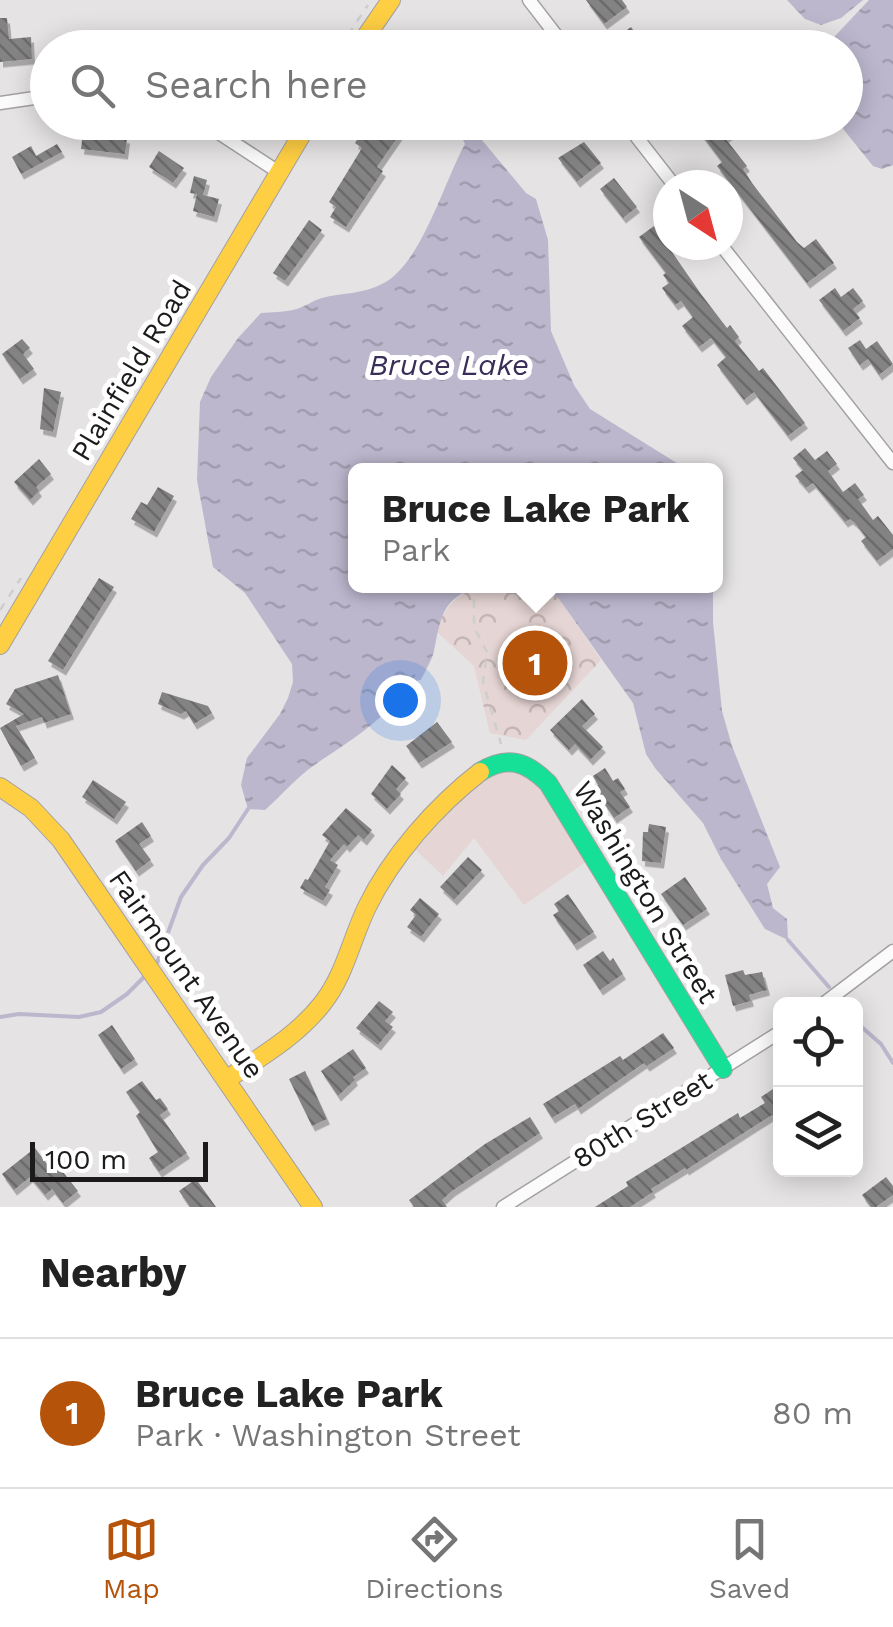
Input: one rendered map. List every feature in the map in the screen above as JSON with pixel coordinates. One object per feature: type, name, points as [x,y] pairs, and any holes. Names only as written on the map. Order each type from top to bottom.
[{"type":"street","points":[[370,30],[391,0]]},
{"type":"street","points":[[529,0],[552,30]]},
{"type":"street","points":[[0,104],[30,99]]},
{"type":"street","points":[[229,140],[280,174]]},
{"type":"street","name":"Plainfield Road","points":[[0,644],[299,140]]},
{"type":"street","points":[[639,140],[662,170]]},
{"type":"street","points":[[733,260],[893,464]]},
{"type":"street","points":[[226,1080],[294,1032],[322,1006],[344,970],[363,918],[381,884],[465,785],[486,767],[506,761]]},
{"type":"street","name":"Washington Street","points":[[506,761],[535,770],[554,793],[723,1068]]},
{"type":"street","name":"Fairmount Avenue","points":[[0,787],[31,808],[61,840],[313,1207]]},
{"type":"street","points":[[832,997],[893,950]]},
{"type":"street","name":"80th Street","points":[[504,1207],[773,1036]]},
{"type":"path","points":[[351,30],[372,0]]},
{"type":"path","points":[[472,593],[474,627],[487,652],[483,682],[506,761]]},
{"type":"green space","points":[[465,593],[552,593],[601,660],[526,740],[490,733],[474,666],[435,630],[453,602]]},
{"type":"green space","points":[[509,770],[523,774],[546,794],[587,861],[524,905],[474,838],[443,876],[416,850],[471,790],[496,773]]},
{"type":"water","points":[[787,0],[863,0],[841,18],[821,25],[805,19]]},
{"type":"water","points":[[869,0],[893,0],[893,165],[882,169],[873,166],[852,140],[863,140],[863,30],[841,30]]},
{"type":"water","name":"Bruce Lake","points":[[463,140],[482,140],[526,193],[536,199],[548,240],[551,331],[574,385],[590,409],[677,463],[348,463],[348,593],[464,593],[446,610],[421,680],[409,682],[379,719],[307,771],[265,810],[248,809],[241,785],[247,758],[288,698],[293,682],[292,664],[245,593],[213,567],[197,480],[200,402],[211,377],[261,313],[293,310],[322,298],[367,290],[396,274],[420,242],[465,144]]},
{"type":"water","points":[[552,593],[713,593],[722,711],[780,867],[767,884],[773,908],[787,919],[788,940],[765,929],[703,823],[655,768],[646,754],[633,703]]},
{"type":"building","points":[[586,0],[622,0],[627,7],[604,24]]},
{"type":"building","points":[[0,18],[7,18],[9,39],[30,37],[30,59],[0,62]]},
{"type":"building","points":[[82,140],[127,140],[125,154],[81,149]]},
{"type":"building","points":[[396,140],[377,167],[383,171],[346,227],[330,217],[336,207],[329,202],[362,148],[355,143]]},
{"type":"building","points":[[706,140],[727,140],[747,166],[743,169],[752,183],[797,242],[804,248],[816,239],[834,263],[807,283],[743,200],[743,170],[720,170],[717,166],[722,162]]},
{"type":"building","points":[[584,142],[601,163],[577,182],[558,158]]},
{"type":"building","points":[[57,144],[62,152],[21,174],[12,157],[31,146],[36,156]]},
{"type":"building","points":[[159,151],[184,168],[173,183],[149,167]]},
{"type":"building","points":[[194,176],[207,180],[203,195],[219,199],[214,217],[193,211],[197,194],[190,193]]},
{"type":"building","points":[[614,178],[637,207],[623,218],[600,189]]},
{"type":"building","points":[[309,220],[322,230],[285,281],[273,273]]},
{"type":"building","points":[[653,227],[653,256],[639,237]]},
{"type":"building","points":[[656,260],[678,260],[727,328],[730,325],[739,337],[735,341],[759,371],[763,368],[805,423],[788,436],[754,392],[744,400],[717,365],[726,357],[711,338],[699,347],[682,326],[693,317],[681,301],[675,305],[662,288],[669,283],[663,275],[666,273]]},
{"type":"building","points":[[835,288],[841,297],[853,288],[863,301],[853,309],[860,318],[843,331],[819,300]]},
{"type":"building","points":[[22,339],[30,348],[23,354],[34,369],[20,379],[2,354]]},
{"type":"building","points":[[860,340],[866,349],[877,341],[893,364],[879,375],[868,359],[860,365],[848,348]]},
{"type":"building","points":[[44,388],[61,392],[53,432],[40,429]]},
{"type":"building","points":[[805,448],[815,460],[827,451],[837,464],[828,471],[843,492],[855,483],[864,495],[858,499],[873,520],[878,516],[893,535],[893,549],[877,561],[861,541],[866,537],[855,523],[850,519],[845,522],[813,483],[806,488],[795,476],[803,470],[793,458]]},
{"type":"building","points":[[39,459],[51,474],[36,487],[39,491],[30,500],[14,482]]},
{"type":"building","points":[[158,487],[174,496],[154,532],[131,519],[141,502],[147,505]]},
{"type":"building","points":[[99,578],[114,587],[63,670],[48,661]]},
{"type":"building","points":[[58,675],[71,714],[44,723],[42,717],[16,726],[35,758],[21,766],[0,728],[24,714],[6,704],[15,689]]},
{"type":"building","points":[[162,692],[208,706],[212,713],[194,724],[186,711],[181,714],[158,704]]},
{"type":"building","points":[[582,699],[595,714],[582,726],[603,747],[590,760],[575,744],[569,750],[550,730]]},
{"type":"building","points":[[437,722],[452,742],[419,763],[406,746]]},
{"type":"building","points":[[392,765],[406,778],[396,789],[401,794],[387,809],[371,794]]},
{"type":"building","points":[[605,768],[613,781],[618,778],[625,789],[620,792],[630,807],[614,818],[594,788],[598,785],[593,776]]},
{"type":"building","points":[[93,780],[126,802],[114,819],[82,797]]},
{"type":"building","points":[[346,808],[372,830],[364,840],[358,835],[347,847],[344,844],[330,860],[338,865],[325,887],[330,890],[323,901],[300,888],[330,841],[322,835]]},
{"type":"building","points":[[142,822],[151,836],[139,844],[151,860],[136,871],[115,841]]},
{"type":"building","points":[[649,824],[666,827],[661,863],[642,861],[643,832],[648,832]]},
{"type":"building","points":[[468,857],[482,870],[454,900],[440,887]]},
{"type":"building","points":[[685,877],[707,909],[683,925],[661,894]]},
{"type":"building","points":[[568,894],[594,932],[574,945],[553,915],[559,911],[554,904]]},
{"type":"building","points":[[420,898],[439,914],[421,937],[407,927],[416,915],[410,910]]},
{"type":"building","points":[[603,951],[623,974],[600,990],[583,965]]},
{"type":"building","points":[[743,970],[745,975],[762,972],[767,990],[749,995],[751,1001],[733,1006],[725,975]]},
{"type":"building","points":[[379,1001],[393,1012],[385,1021],[393,1027],[378,1045],[356,1028]]},
{"type":"building","points":[[112,1025],[135,1059],[121,1069],[98,1035]]},
{"type":"building","points":[[663,1033],[674,1048],[647,1066],[644,1063],[578,1109],[575,1104],[552,1118],[543,1104]]},
{"type":"building","points":[[353,1049],[366,1068],[338,1096],[321,1071]]},
{"type":"building","points":[[305,1071],[327,1119],[312,1126],[289,1079]]},
{"type":"building","points":[[142,1081],[168,1109],[160,1115],[187,1153],[159,1172],[149,1158],[158,1152],[126,1092]]},
{"type":"building","points":[[773,1089],[773,1117],[651,1189],[653,1192],[630,1207],[595,1207],[628,1186],[626,1182],[738,1113],[740,1118],[765,1103],[761,1097]]},
{"type":"building","points":[[530,1117],[540,1133],[452,1191],[442,1200],[447,1207],[414,1207],[409,1200],[485,1144]]},
{"type":"building","points":[[35,1148],[53,1172],[59,1167],[78,1191],[63,1203],[52,1189],[45,1195],[30,1177],[14,1190],[2,1174]]},
{"type":"building","points":[[886,1177],[893,1186],[893,1195],[871,1207],[862,1195]]},
{"type":"building","points":[[196,1179],[216,1207],[190,1207],[179,1191]]},
{"type":"waterway","points":[[157,963],[181,897],[248,809]]},
{"type":"waterway","points":[[788,940],[829,987]]},
{"type":"waterway","points":[[0,1017],[79,1017],[101,1012],[146,975]]},
{"type":"waterway","points":[[863,1028],[881,1044],[893,1063]]},
{"type":"traffic: fast","points":[[480,772],[499,763],[516,763],[548,783],[723,1069]]},
{"type":"traffic: slow","points":[[370,30],[391,0]]},
{"type":"traffic: slow","points":[[0,645],[298,140]]},
{"type":"traffic: slow","points":[[226,1080],[289,1036],[322,1004],[336,981],[367,907],[389,870],[431,816],[480,772]]},
{"type":"traffic: slow","points":[[0,787],[31,808],[61,840],[313,1207]]},
{"type":"place","name":"Bruce Lake Park","points":[[535,663]]}]
